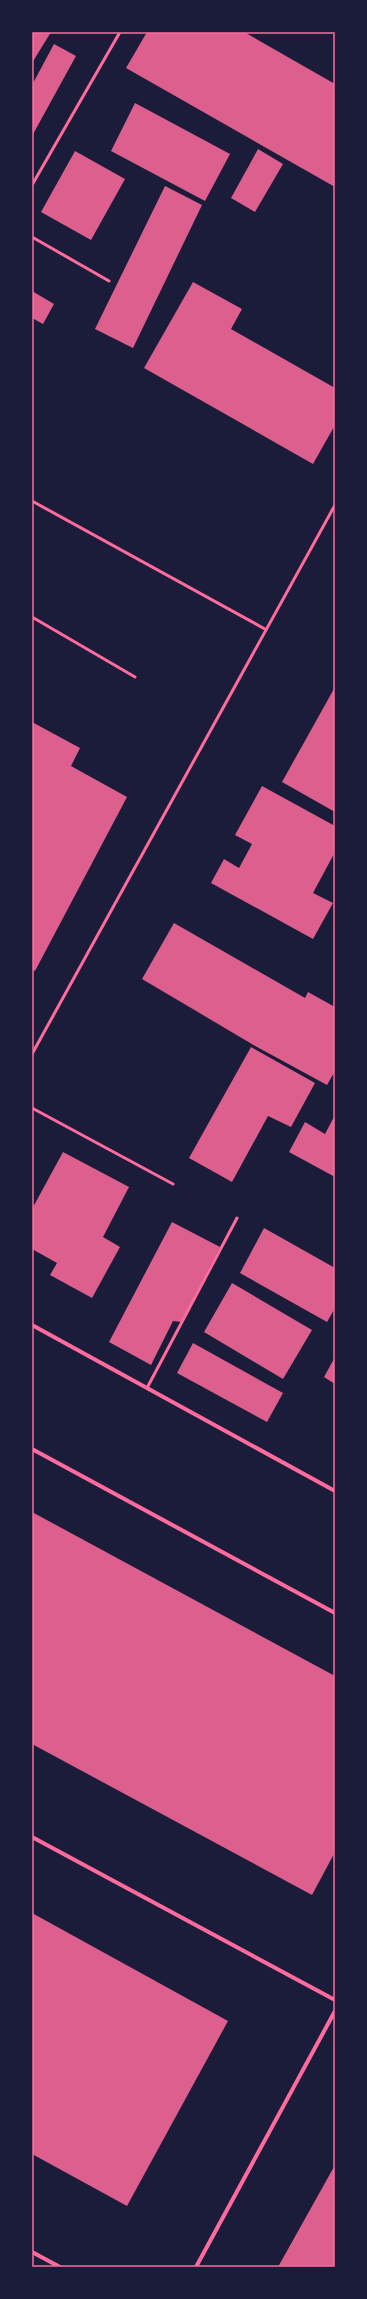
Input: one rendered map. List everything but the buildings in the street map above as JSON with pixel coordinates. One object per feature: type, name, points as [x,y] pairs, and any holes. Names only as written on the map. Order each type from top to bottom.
[{"type":"street","points":[[32,1325],[335,1490]]},
{"type":"street","points":[[32,1449],[335,1613]]},
{"type":"street","points":[[32,1837],[335,2000]]},
{"type":"street","points":[[196,2267],[335,2012]]},
{"type":"street","points":[[32,2252],[60,2267]]},
{"type":"lane","points":[[32,184],[120,32]]},
{"type":"lane","points":[[32,237],[109,281]]},
{"type":"lane","points":[[32,501],[265,629]]},
{"type":"lane","points":[[32,1054],[265,629],[335,505]]},
{"type":"lane","points":[[32,617],[135,677]]},
{"type":"lane","points":[[32,1108],[173,1184]]},
{"type":"lane","points":[[148,1388],[237,1218]]}]
